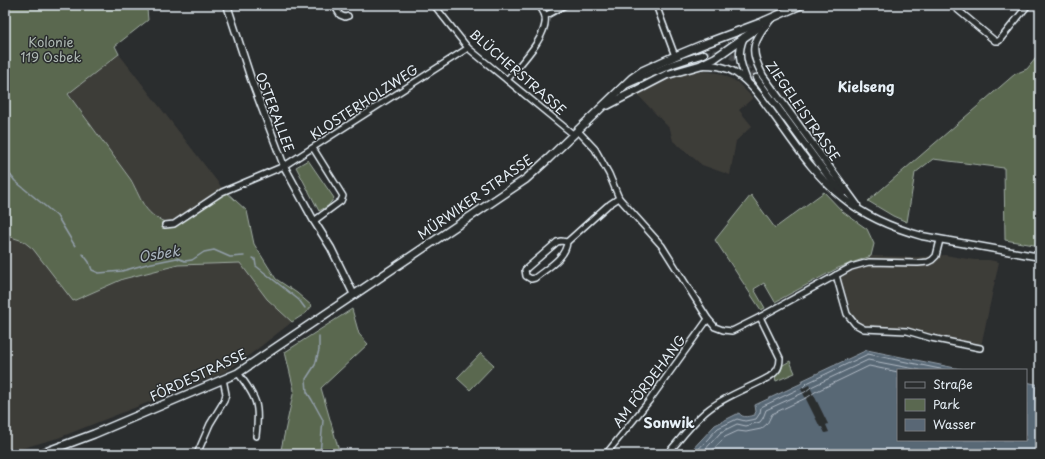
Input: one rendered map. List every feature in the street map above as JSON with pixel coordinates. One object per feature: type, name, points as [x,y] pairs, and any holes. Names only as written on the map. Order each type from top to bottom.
[{"type":"main road","name":"MÜRWIKER STRASSE","points":[[600,108],[666,75],[701,65],[770,20],[801,5]]},
{"type":"main road","name":"MÜRWIKER STRASSE","points":[[354,295],[526,179],[544,164],[600,108],[642,71],[704,44],[770,20]]},
{"type":"main road","name":"FÖRDESTRASSE","points":[[40,454],[94,434],[238,373],[354,295]]},
{"type":"street","name":"OSTERALLEE","points":[[227,5],[251,79],[284,166],[314,221],[334,252],[354,295]]},
{"type":"street","points":[[334,5],[340,15],[345,17],[348,16]]},
{"type":"street","name":"BLÜCHERSTRASSE","points":[[434,5],[468,48],[592,145],[602,160],[619,198],[662,246],[708,319]]},
{"type":"street","points":[[508,80],[542,35],[545,16],[539,5]]},
{"type":"street","points":[[545,16],[565,5]]},
{"type":"street","points":[[656,5],[675,56]]},
{"type":"street","points":[[952,5],[995,41],[999,41],[1028,5]]},
{"type":"street","name":"ZIEGELEISTRASSE","points":[[770,20],[756,40],[754,48],[756,62],[763,76],[860,210]]},
{"type":"street","points":[[743,38],[751,28],[760,23]]},
{"type":"street","name":"ZIEGELEISTRASSE","points":[[743,38],[739,46],[739,54],[747,81]]},
{"type":"street","name":"KLOSTERHOLZWEG","points":[[165,225],[174,224],[222,192],[284,166],[468,48]]},
{"type":"street","points":[[624,86],[673,64],[704,54]]},
{"type":"street","name":"ZIEGELEISTRASSE","points":[[701,65],[722,67],[747,81],[758,93],[811,166],[843,198],[874,219],[897,229],[940,240]]},
{"type":"street","name":"ZIEGELEISTRASSE","points":[[756,78],[828,176],[860,210]]},
{"type":"street","name":"OSTERALLEE","points":[[313,148],[343,196],[341,201],[314,221]]},
{"type":"street","points":[[567,242],[561,241],[553,245],[527,268],[525,273],[526,276],[531,279],[535,278],[562,255],[567,242],[602,209],[619,198]]},
{"type":"street","points":[[708,319],[715,327],[732,331],[851,266],[870,262],[918,264],[928,262],[936,256],[940,240],[1040,257]]},
{"type":"street","points":[[836,275],[847,314],[859,327],[870,330],[906,331],[931,338],[980,348]]},
{"type":"street","points":[[667,454],[709,409],[723,400],[769,377],[778,369],[780,358],[760,317]]},
{"type":"street","name":"AM FÖRDEHANG","points":[[606,454],[646,406],[708,319]]},
{"type":"street","points":[[238,373],[252,393],[257,405],[259,417],[256,436]]},
{"type":"street","points":[[197,454],[210,424],[224,401],[226,394],[223,379]]},
{"type":"shaded area","points":[[119,54],[223,189],[171,224],[161,221],[149,213],[140,200],[131,180],[68,93]]},
{"type":"shaded area","points":[[696,70],[719,73],[737,82],[753,98],[739,110],[752,126],[736,141],[730,175],[702,165],[673,141],[670,129],[637,94],[661,80]]},
{"type":"shaded area","points":[[5,235],[23,241],[33,249],[73,301],[123,279],[178,265],[240,263],[267,299],[292,322],[225,372],[58,438],[5,453]]},
{"type":"shaded area","points":[[945,255],[974,260],[999,262],[981,346],[926,334],[910,328],[871,327],[857,322],[853,318],[838,268],[871,256],[918,257]]},
{"type":"green space","name":"Kolonie 119 Osbek","points":[[5,5],[144,5],[147,9],[148,20],[115,46],[119,54],[68,94],[131,180],[145,207],[155,217],[171,224],[223,189],[247,211],[254,244],[276,279],[297,293],[312,306],[306,313],[292,322],[267,299],[240,263],[178,265],[123,279],[73,301],[33,249],[23,241],[5,235]]},
{"type":"green space","points":[[1040,53],[1040,246],[1005,240],[1004,168],[933,159],[915,173],[907,222],[893,216],[868,201],[1015,74],[1027,69]]},
{"type":"green space","points":[[308,160],[334,198],[328,206],[319,211],[296,167]]},
{"type":"green space","points":[[824,192],[843,212],[867,229],[874,244],[871,256],[838,268],[775,302],[764,283],[754,289],[765,308],[761,310],[715,240],[751,195],[775,228]]},
{"type":"green space","points":[[352,309],[359,334],[368,344],[321,388],[340,454],[280,454],[294,390],[285,352]]},
{"type":"green space","points":[[481,353],[494,365],[470,390],[457,378]]},
{"type":"green space","points":[[790,361],[795,373],[776,381],[775,377],[781,371],[783,365]]},
{"type":"water","points":[[867,350],[960,369],[897,369],[897,441],[1027,441],[1027,382],[1040,385],[1040,454],[688,454],[715,425],[739,413],[744,417],[755,415],[755,405],[802,383],[801,381]]},
{"type":"pier","points":[[809,385],[828,424],[826,425],[829,432],[825,433],[822,427],[820,427],[801,389]]},
{"type":"waterway","name":"Osbek","points":[[5,168],[15,181],[57,216],[75,246]]},
{"type":"waterway","name":"Osbek","points":[[83,254],[89,262],[92,270],[99,273],[122,271],[177,258],[185,261],[192,260],[204,252],[214,250],[230,257],[244,256]]},
{"type":"waterway","name":"Osbek","points":[[253,258],[255,259],[256,266],[299,300],[305,308]]},
{"type":"waterway","name":"Osbek","points":[[319,336],[319,350],[315,365],[306,379],[307,392],[323,420],[320,454]]},
{"type":"tunnel","points":[[704,54],[727,54],[739,61],[756,78]]},
{"type":"district","name":"Kielseng","points":[[866,87]]},
{"type":"district","name":"Sonwik","points":[[669,423]]}]
